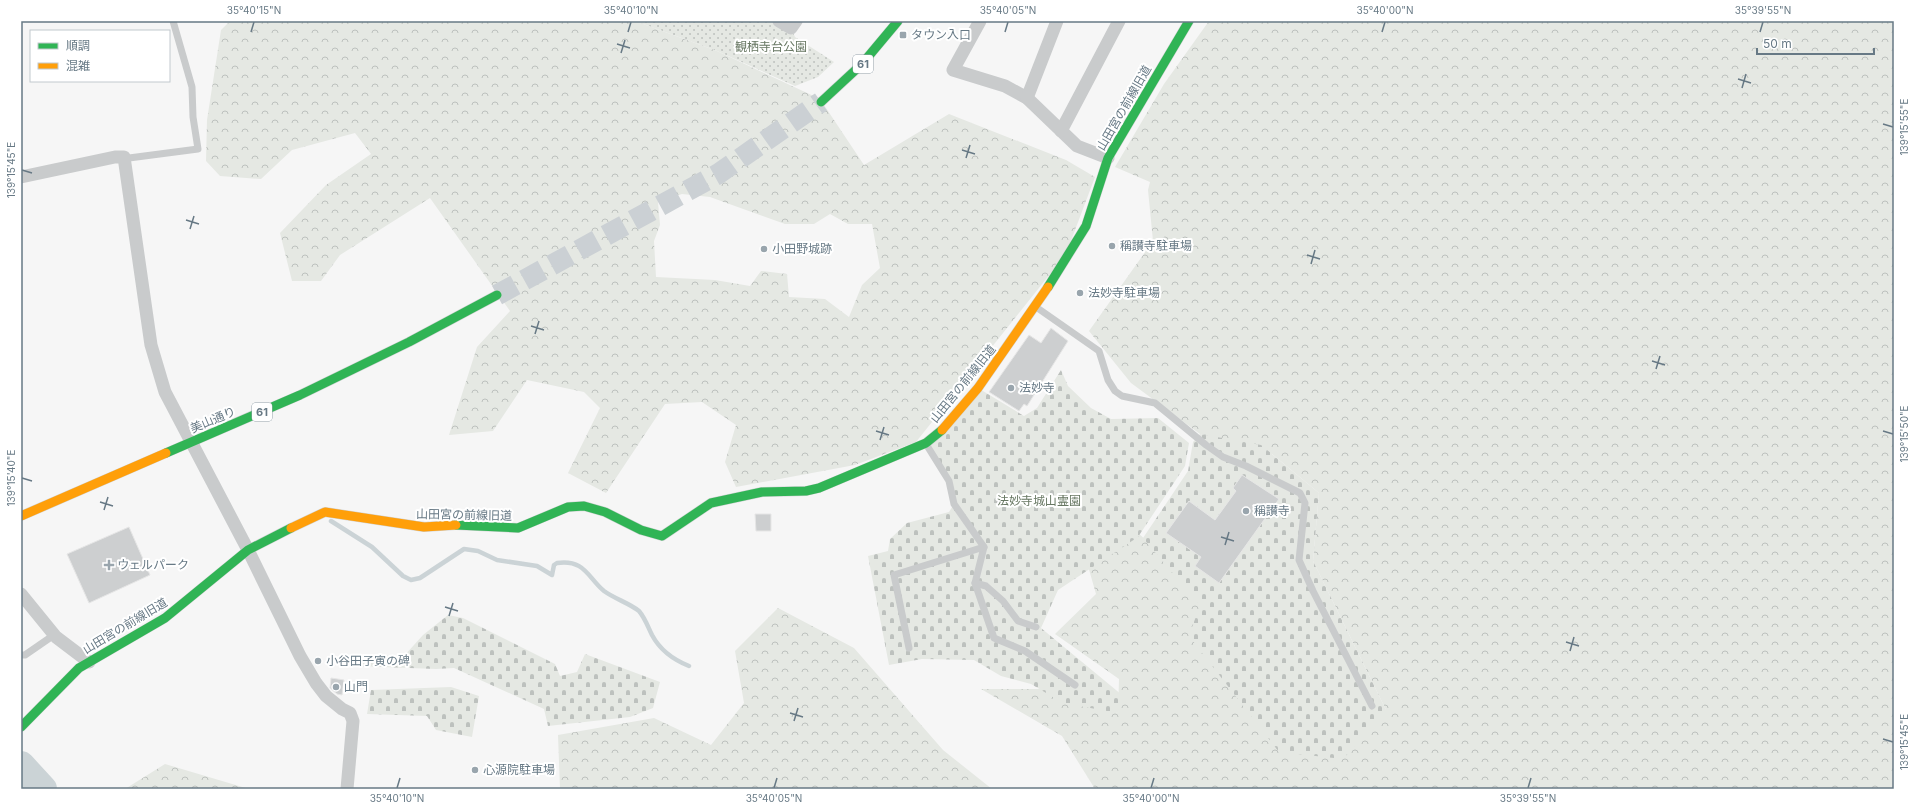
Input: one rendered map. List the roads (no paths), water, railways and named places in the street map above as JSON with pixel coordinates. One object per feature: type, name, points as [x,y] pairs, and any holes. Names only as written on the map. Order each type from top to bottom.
[{"type":"street","points":[[779,21],[791,28],[796,21]]},
{"type":"street","name":"61","points":[[821,102],[856,72],[898,21]]},
{"type":"street","points":[[980,21],[953,70],[1005,86],[1027,98],[1077,146],[1108,158]]},
{"type":"street","points":[[1027,98],[1057,21]]},
{"type":"street","points":[[1061,131],[1119,21]]},
{"type":"street","name":"山田宮の前線旧道","points":[[21,727],[80,668],[165,618],[250,554],[325,512],[424,527],[439,524],[491,528],[516,528],[564,509],[582,505],[602,509],[639,530],[651,535],[662,536],[711,503],[762,492],[806,491],[818,488],[926,443],[946,426],[978,388],[1036,307],[1086,226],[1108,158],[1189,21]]},
{"type":"street","points":[[21,178],[115,157],[124,157],[151,345],[165,392],[193,442],[300,656],[316,683],[326,696],[342,709],[350,713],[353,721],[348,789]]},
{"type":"street","name":"美山通り","points":[[21,516],[193,442],[340,376],[497,295]]},
{"type":"street","points":[[21,594],[54,635],[89,662]]},
{"type":"lane","points":[[124,157],[129,158],[198,149],[193,117],[192,87],[173,21]]},
{"type":"lane","points":[[1036,307],[1098,351],[1108,380],[1115,391],[1122,396],[1155,403],[1223,457],[1246,466],[1300,493],[1305,503],[1299,560],[1313,591],[1372,706]]},
{"type":"lane","points":[[926,443],[949,481],[954,504],[984,547],[975,583],[994,638],[1025,651],[1075,685]]},
{"type":"lane","points":[[909,648],[894,575],[984,547]]},
{"type":"lane","points":[[975,583],[986,586],[1003,601],[1018,621],[1036,628]]},
{"type":"lane","points":[[21,654],[24,655],[54,635]]},
{"type":"waterway","points":[[331,521],[372,547],[403,576],[411,580],[420,578],[464,549],[478,551],[497,560],[537,566],[552,575],[554,565],[557,563],[574,564],[585,571],[604,591],[639,611],[655,640],[663,650],[673,658],[689,666]]},
{"type":"waterway","points":[[21,765],[43,789]]},
{"type":"tunnel","points":[[497,295],[718,174],[821,102]]},
{"type":"place","name":"タウン入口","points":[[903,35]]},
{"type":"place","name":"稱讃寺駐車場","points":[[1112,246]]},
{"type":"place","name":"小田野城跡","points":[[764,249]]},
{"type":"place","name":"法妙寺駐車場","points":[[1080,293]]},
{"type":"place","name":"法妙寺","points":[[1011,388]]},
{"type":"place","name":"稱讃寺","points":[[1246,511]]},
{"type":"place","name":"ウェルパーク","points":[[109,565]]},
{"type":"place","name":"小谷田子寅の碑","points":[[318,661]]},
{"type":"place","name":"山門","points":[[336,687]]},
{"type":"place","name":"心源院駐車場","points":[[475,770]]},
{"type":"park label","name":"観栖寺台公園","points":[[771,47]]},
{"type":"park label","name":"法妙寺城山霊園","points":[[1039,501]]}]
